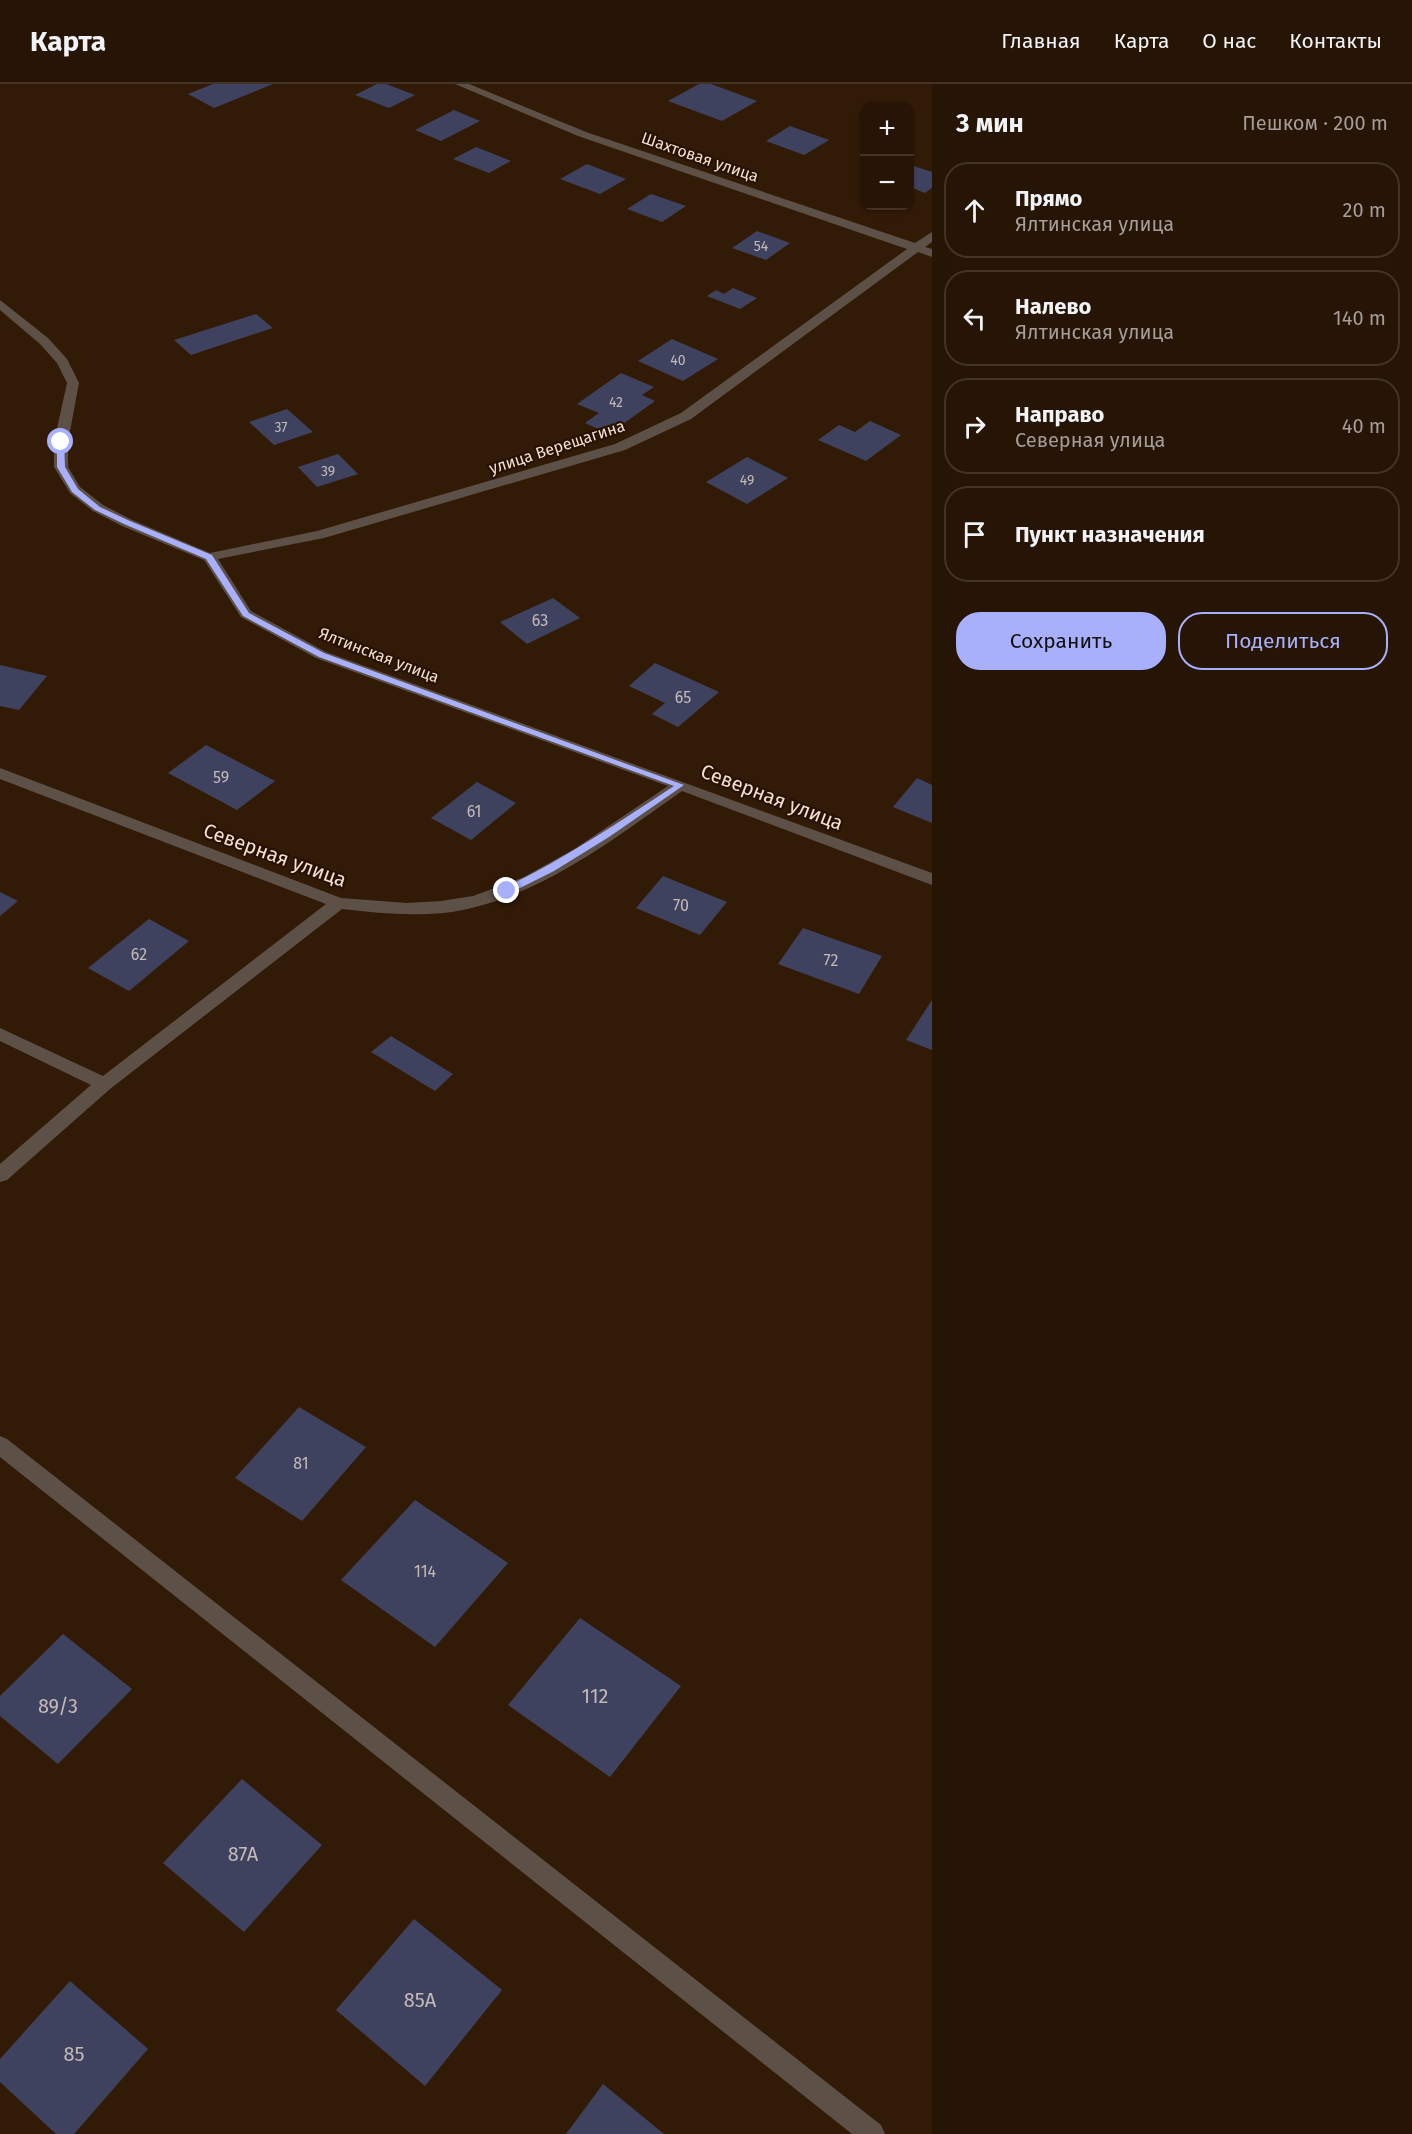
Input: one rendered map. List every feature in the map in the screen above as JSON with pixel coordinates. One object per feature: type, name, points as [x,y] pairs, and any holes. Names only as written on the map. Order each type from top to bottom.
[{"type":"street","name":"Шахтовая улица","points":[[460,84],[582,134],[932,254]]},
{"type":"street","name":"улица Верещагина","points":[[209,557],[319,535],[620,447],[686,416],[932,236]]},
{"type":"street","points":[[0,304],[44,341],[63,362],[73,383],[61,442],[61,467],[75,490],[98,508],[117,518],[209,557]]},
{"type":"street","name":"Ялтинская улица","points":[[209,557],[246,614],[321,655],[680,785]]},
{"type":"street","name":"Северная улица","points":[[0,773],[339,903],[373,907],[443,907],[474,902],[507,891],[551,869],[680,785],[932,879]]},
{"type":"street","points":[[0,1175],[104,1084],[339,903]]},
{"type":"street","points":[[0,1034],[104,1084]]},
{"type":"street","points":[[0,1445],[872,2134]]},
{"type":"building","points":[[213,84],[273,84],[214,108],[188,94]]},
{"type":"building","points":[[377,84],[386,84],[415,95],[389,108],[355,95]]},
{"type":"building","points":[[699,84],[711,84],[757,101],[722,121],[668,101]]},
{"type":"building","points":[[454,110],[480,121],[441,141],[415,130]]},
{"type":"building","points":[[790,126],[829,140],[804,155],[766,141]]},
{"type":"building","points":[[476,147],[511,161],[489,173],[453,159]]},
{"type":"building","points":[[587,164],[626,179],[600,194],[560,179]]},
{"type":"building","points":[[914,166],[932,172],[932,188],[925,193],[914,189]]},
{"type":"building","points":[[651,194],[686,206],[662,222],[627,209]]},
{"type":"building","points":[[757,231],[790,243],[766,260],[732,248]]},
{"type":"building","points":[[733,288],[757,298],[740,309],[707,296],[716,290],[724,294]]},
{"type":"building","points":[[256,314],[273,328],[191,355],[174,340]]},
{"type":"building","points":[[672,339],[718,359],[683,381],[638,361]]},
{"type":"building","points":[[621,373],[654,387],[642,395],[655,401],[609,434],[585,423],[599,413],[577,404]]},
{"type":"building","points":[[287,409],[313,432],[274,445],[249,422]]},
{"type":"building","points":[[870,421],[901,435],[866,461],[818,440],[839,425],[855,432]]},
{"type":"building","points":[[338,454],[358,474],[317,487],[298,467]]},
{"type":"building","points":[[747,457],[788,478],[747,504],[706,482]]},
{"type":"building","points":[[553,598],[580,618],[527,644],[500,622]]},
{"type":"building","points":[[655,663],[719,692],[678,727],[652,714],[665,703],[629,686]]},
{"type":"building","points":[[0,665],[47,676],[19,710],[0,706]]},
{"type":"building","points":[[206,745],[275,781],[237,810],[168,773]]},
{"type":"building","points":[[917,778],[932,785],[932,823],[893,807]]},
{"type":"building","points":[[477,782],[516,803],[471,840],[431,818]]},
{"type":"building","points":[[663,876],[727,902],[700,935],[636,908]]},
{"type":"building","points":[[0,892],[18,901],[0,916]]},
{"type":"building","points":[[149,919],[189,941],[129,991],[88,968]]},
{"type":"building","points":[[803,928],[882,956],[859,994],[778,964]]},
{"type":"building","points":[[932,1000],[932,1050],[906,1040]]},
{"type":"building","points":[[391,1036],[453,1074],[435,1091],[371,1052]]},
{"type":"building","points":[[299,1407],[366,1447],[302,1521],[235,1478]]},
{"type":"building","points":[[415,1500],[508,1563],[435,1647],[341,1580]]},
{"type":"building","points":[[580,1618],[681,1686],[610,1777],[508,1705]]},
{"type":"building","points":[[63,1634],[132,1689],[58,1764],[0,1716],[0,1696]]},
{"type":"building","points":[[242,1779],[322,1845],[244,1932],[163,1863]]},
{"type":"building","points":[[414,1919],[502,1990],[425,2086],[336,2010]]},
{"type":"building","points":[[70,1981],[148,2049],[74,2134],[56,2134],[0,2082],[0,2059]]},
{"type":"building","points":[[603,2084],[664,2134],[566,2134]]},
{"type":"route","points":[[61,442],[61,467],[75,490],[98,508],[127,523],[209,557],[246,614],[321,655],[680,785],[551,869],[507,891]]}]
